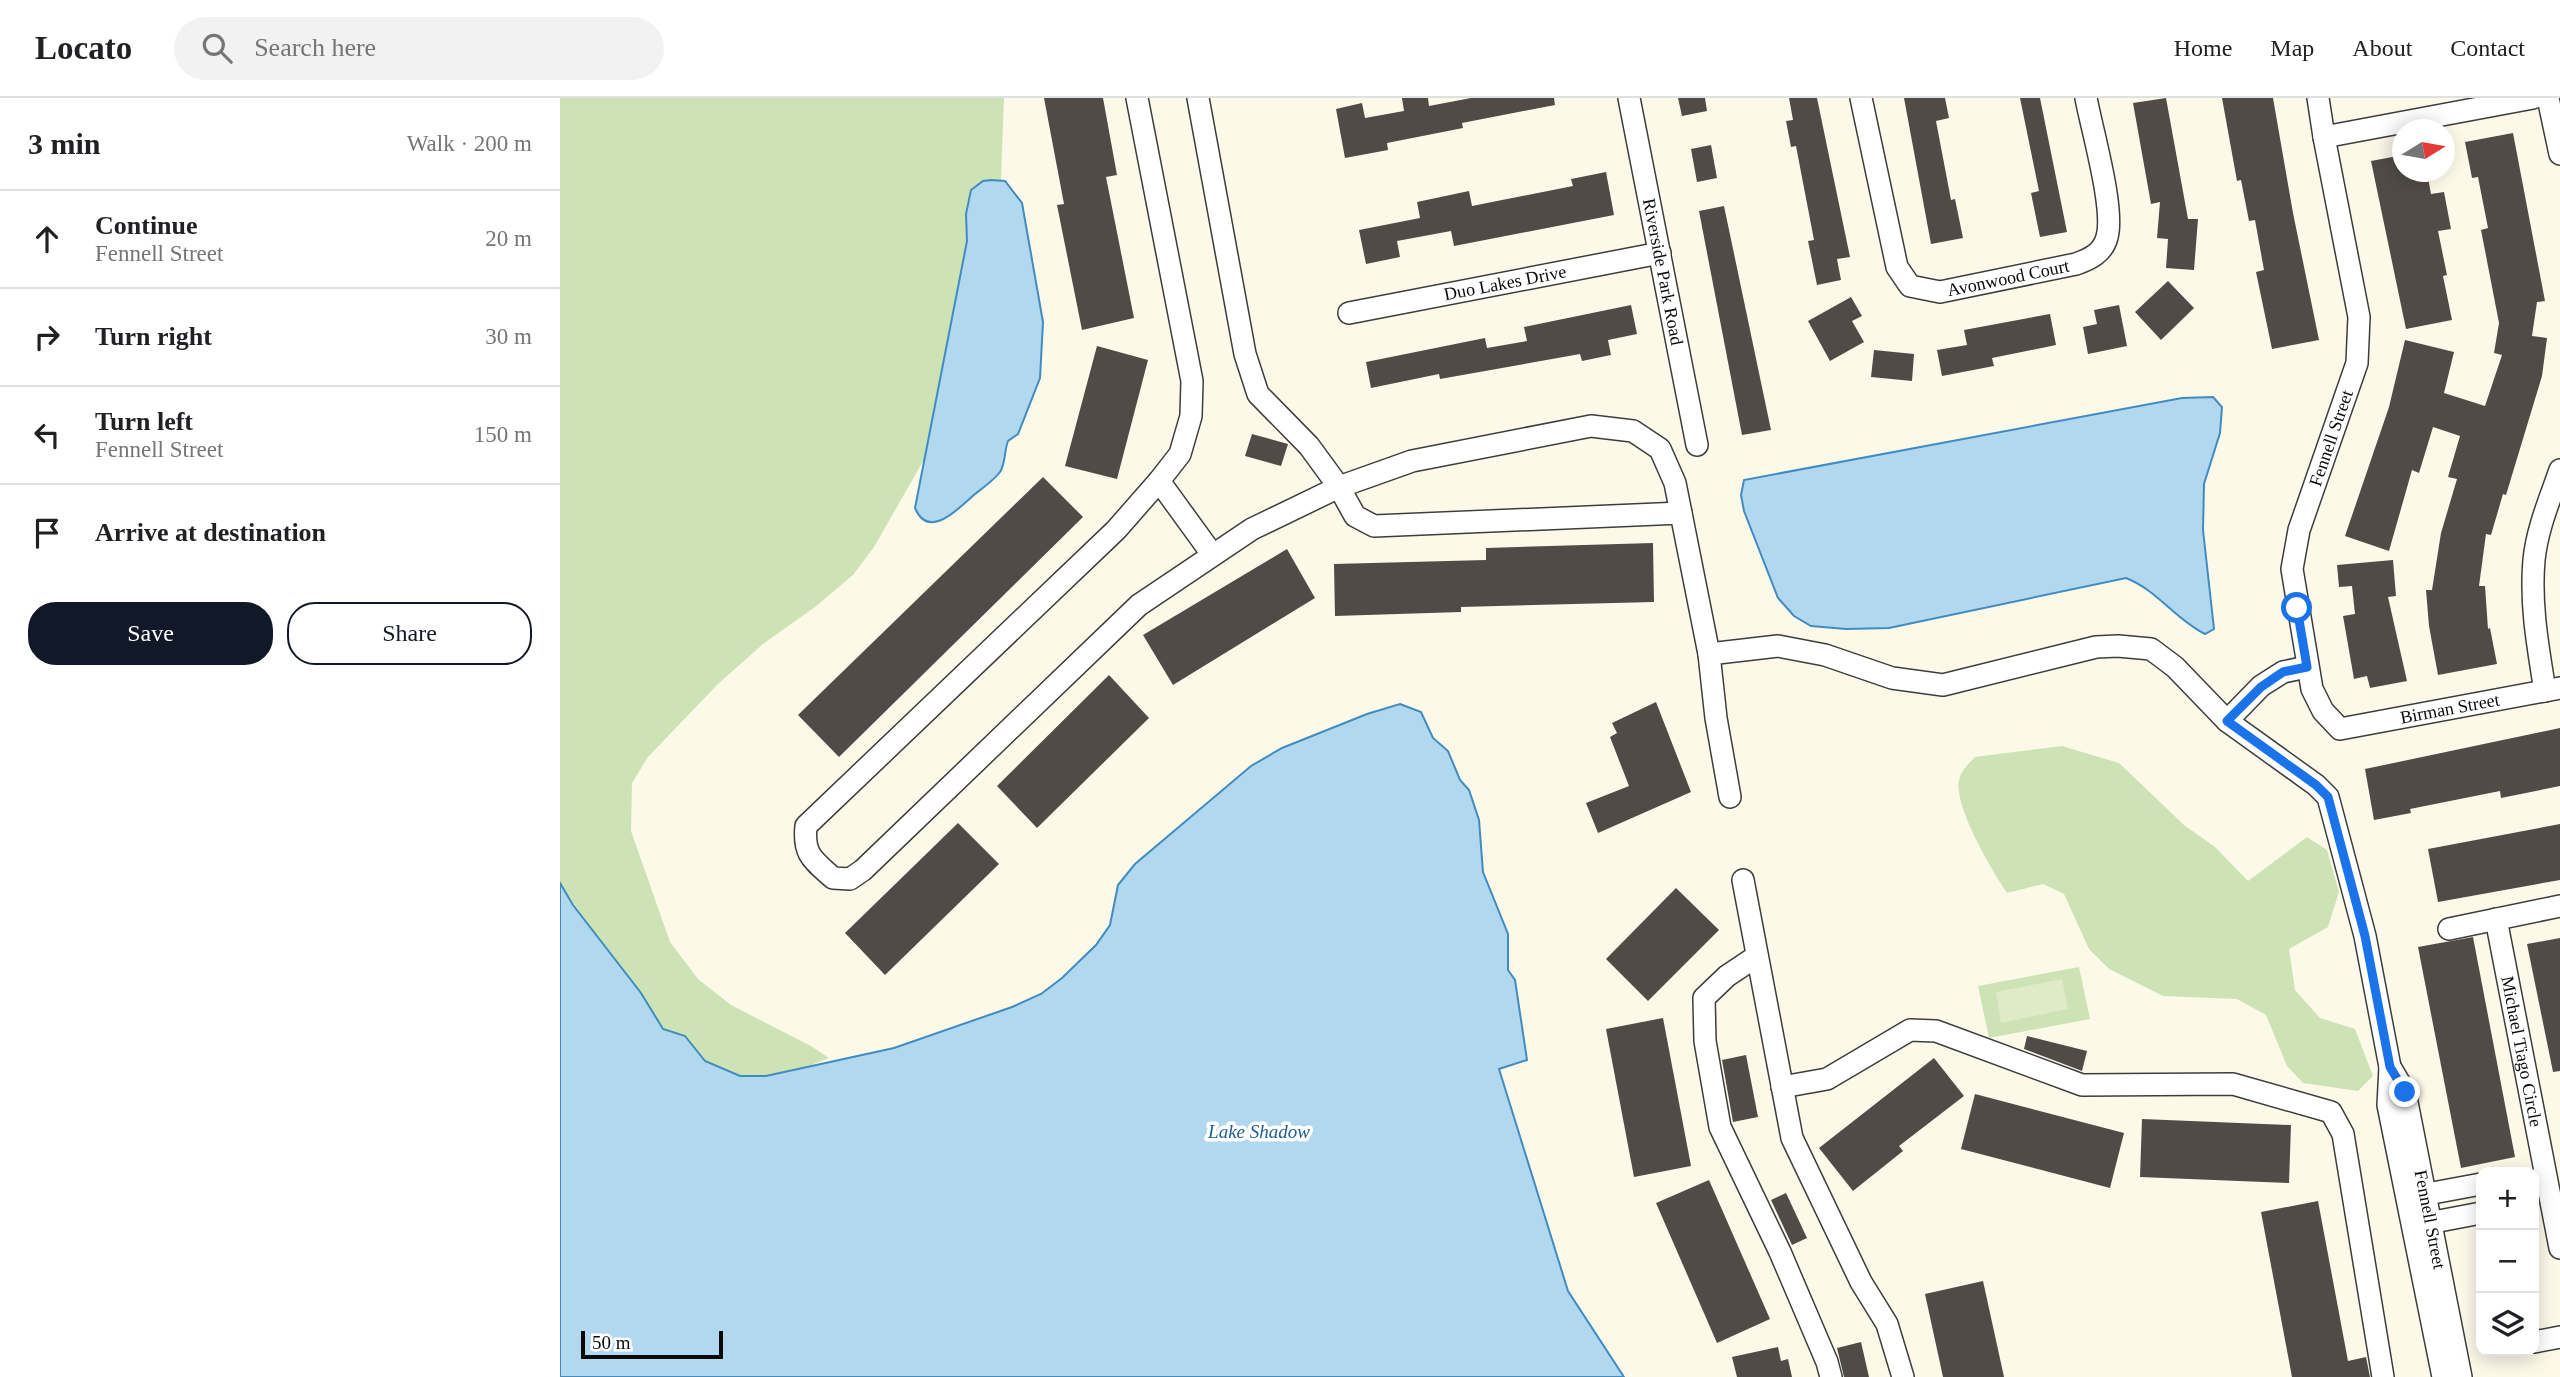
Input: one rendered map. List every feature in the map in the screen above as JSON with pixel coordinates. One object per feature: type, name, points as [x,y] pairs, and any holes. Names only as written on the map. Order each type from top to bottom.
[{"type":"street","points":[[1138,98],[1192,381],[1191,416],[1180,454],[1116,530],[806,826],[804,842],[809,856],[833,878],[850,879],[863,870],[1139,605],[1252,529],[1339,487],[1412,461],[1591,426],[1633,431],[1660,449],[1675,483],[1709,654],[1716,718],[1730,797]]},
{"type":"street","points":[[1198,98],[1245,355],[1258,394],[1309,446],[1339,487],[1355,516],[1374,526],[1682,513]]},
{"type":"street","name":"Riverside Park Road","points":[[1629,98],[1697,445]]},
{"type":"street","name":"Avonwood Court","points":[[1861,98],[1897,267],[1910,286],[1940,292],[2094,258],[2107,238],[2109,209],[2086,98]]},
{"type":"street","name":"Fennell Street","points":[[2318,98],[2360,317],[2357,363],[2299,530],[2292,569],[2312,689],[2323,711],[2340,729]]},
{"type":"street","points":[[2324,137],[2533,98]]},
{"type":"street","points":[[2548,98],[2560,155]]},
{"type":"street","name":"Duo Lakes Drive","points":[[1349,313],[1660,253]]},
{"type":"street","points":[[2553,689],[2533,614],[2534,558],[2542,523],[2560,470]]},
{"type":"street","points":[[1159,481],[1212,554]]},
{"type":"street","name":"Fennell Street","points":[[1709,654],[1778,646],[1825,654],[1892,678],[1943,685],[2096,647],[2151,649],[2175,667],[2227,721],[2316,785],[2328,797],[2365,936],[2390,1067],[2388,1105],[2416,1196],[2461,1377]]},
{"type":"street","points":[[2227,721],[2261,687],[2283,672],[2307,667]]},
{"type":"street","name":"Birman Street","points":[[2340,729],[2553,689]]},
{"type":"street","points":[[1742,880],[1792,1139],[1861,1282],[1888,1324],[1903,1377]]},
{"type":"street","points":[[2449,929],[2560,906]]},
{"type":"street","name":"Michael Tiago Circle","points":[[2496,919],[2538,1167]]},
{"type":"street","points":[[1757,956],[1727,976],[1704,998],[1705,1041],[1720,1127],[1780,1251],[1831,1377]]},
{"type":"street","points":[[1782,1087],[1827,1079],[1910,1030],[1936,1031],[2082,1085],[2233,1084],[2331,1112],[2343,1134],[2384,1377]]},
{"type":"street","name":"Michael Tiago Circle","points":[[2539,1173],[2542,1201],[2560,1248]]},
{"type":"street","points":[[2416,1196],[2476,1185]]},
{"type":"street","points":[[2422,1224],[2476,1214]]},
{"type":"street","name":"Fennell Street","points":[[2422,1224],[2442,1377]]},
{"type":"street","points":[[2539,1341],[2560,1337]]},
{"type":"green space","points":[[560,98],[1004,98],[1000,207],[926,456],[874,547],[853,575],[815,607],[763,644],[718,684],[648,757],[632,783],[631,831],[670,942],[698,979],[731,1005],[829,1058],[801,1069],[766,1076],[740,1076],[705,1061],[685,1036],[663,1029],[560,883]]},
{"type":"green space","points":[[2062,746],[2119,763],[2184,825],[2215,847],[2248,881],[2307,837],[2327,850],[2339,892],[2328,927],[2289,949],[2295,990],[2320,1018],[2355,1029],[2373,1076],[2358,1091],[2303,1083],[2287,1066],[2266,1015],[2237,999],[2163,996],[2109,969],[2089,949],[2064,894],[2043,884],[2007,893],[1968,821],[1959,791],[1960,777],[1975,757]]},
{"type":"green space","points":[[2079,967],[2090,1019],[1989,1038],[1978,986]]},
{"type":"green space","points":[[2062,979],[2068,1009],[2001,1023],[1996,992]]},
{"type":"water","points":[[983,181],[1005,181],[1022,203],[1043,322],[1040,378],[1018,434],[1008,441],[1000,472],[953,513],[936,522],[928,522],[915,508],[967,241],[966,214],[971,190]]},
{"type":"water","points":[[2213,397],[2222,407],[2220,433],[2204,484],[2203,530],[2214,629],[2205,634],[2184,621],[2147,590],[2126,578],[1889,628],[1846,629],[1811,626],[1794,616],[1778,598],[1744,511],[1741,495],[1744,480],[2182,398]]},
{"type":"water","name":"Lake Shadow","points":[[1400,704],[1421,712],[1433,738],[1448,751],[1460,780],[1469,790],[1479,820],[1483,872],[1508,934],[1508,970],[1515,980],[1527,1060],[1499,1069],[1568,1291],[1624,1377],[560,1377],[560,883],[573,905],[641,993],[663,1029],[685,1036],[705,1061],[740,1076],[766,1076],[894,1048],[1012,1007],[1041,994],[1096,945],[1110,925],[1118,885],[1135,864],[1251,766],[1282,748],[1367,714]]},
{"type":"building","points":[[1044,98],[1103,98],[1117,175],[1106,177],[1134,318],[1082,330],[1057,205],[1064,204]]},
{"type":"building","points":[[1402,98],[1428,98],[1429,106],[1471,98],[1554,98],[1555,105],[1462,123],[1463,128],[1387,143],[1388,150],[1345,158],[1336,109],[1362,103],[1365,118],[1404,111]]},
{"type":"building","points":[[1678,98],[1705,98],[1707,111],[1682,116]]},
{"type":"building","points":[[1789,98],[1817,98],[1850,257],[1837,259],[1841,280],[1817,285],[1808,241],[1814,240],[1796,146],[1791,147],[1786,121],[1793,120]]},
{"type":"building","points":[[1904,98],[1945,98],[1949,118],[1936,121],[1951,200],[1955,199],[1963,238],[1931,244]]},
{"type":"building","points":[[2020,98],[2040,98],[2067,232],[2040,237],[2031,193],[2039,191]]},
{"type":"building","points":[[2166,98],[2188,219],[2198,219],[2194,270],[2166,268],[2168,239],[2157,238],[2160,202],[2151,204],[2133,103]]},
{"type":"building","points":[[2222,98],[2273,98],[2319,340],[2272,349],[2256,272],[2264,270],[2255,220],[2249,221],[2241,180],[2237,181]]},
{"type":"building","points":[[2513,133],[2545,301],[2537,302],[2532,336],[2547,338],[2542,376],[2506,495],[2503,494],[2491,535],[2486,534],[2479,586],[2485,586],[2488,629],[2490,628],[2497,664],[2438,675],[2426,590],[2432,590],[2441,533],[2457,479],[2448,477],[2460,436],[2433,427],[2419,473],[2412,470],[2389,551],[2345,536],[2389,407],[2405,340],[2454,352],[2444,393],[2485,406],[2502,355],[2494,353],[2499,323],[2481,230],[2488,228],[2478,177],[2472,178],[2465,142]]},
{"type":"building","points":[[1711,145],[1717,178],[1697,182],[1691,149]]},
{"type":"building","points":[[2392,157],[2392,182],[2429,182],[2431,194],[2444,192],[2451,229],[2438,231],[2452,320],[2406,329],[2371,161]]},
{"type":"building","points":[[1606,172],[1614,215],[1454,246],[1451,231],[1397,241],[1400,257],[1366,264],[1359,230],[1420,218],[1417,202],[1469,191],[1472,206],[1573,186],[1571,179]]},
{"type":"building","points":[[1724,206],[1771,430],[1742,435],[1699,211]]},
{"type":"building","points":[[2168,281],[2194,308],[2161,340],[2135,312]]},
{"type":"building","points":[[1851,297],[1862,316],[1852,321],[1864,342],[1830,361],[1808,321]]},
{"type":"building","points":[[1631,305],[1637,334],[1608,340],[1611,355],[1582,361],[1580,354],[1440,379],[1439,374],[1371,388],[1366,362],[1485,338],[1487,348],[1527,341],[1524,327]]},
{"type":"building","points":[[2119,305],[2127,346],[2088,354],[2083,327],[2097,324],[2094,310]]},
{"type":"building","points":[[2050,314],[2056,345],[1992,358],[1994,366],[1942,376],[1937,350],[1967,345],[1964,330]]},
{"type":"building","points":[[1097,346],[1148,360],[1117,479],[1065,466]]},
{"type":"building","points":[[1874,350],[1914,354],[1912,381],[1871,377]]},
{"type":"building","points":[[1252,434],[1288,444],[1281,466],[1245,456]]},
{"type":"building","points":[[1043,477],[1083,517],[839,757],[798,715]]},
{"type":"building","points":[[1653,543],[1654,602],[1461,607],[1461,612],[1335,616],[1334,564],[1486,560],[1486,548]]},
{"type":"building","points":[[1287,549],[1315,598],[1173,685],[1143,635]]},
{"type":"building","points":[[2393,560],[2396,596],[2388,597],[2407,681],[2370,688],[2367,676],[2354,679],[2343,616],[2355,614],[2352,586],[2339,587],[2337,565]]},
{"type":"building","points":[[1109,675],[1149,718],[1037,828],[997,786]]},
{"type":"building","points":[[1656,702],[1691,792],[1598,833],[1586,803],[1629,786],[1610,737],[1617,733],[1612,723]]},
{"type":"building","points":[[2560,728],[2560,786],[2501,798],[2500,791],[2410,809],[2411,813],[2374,820],[2365,769]]},
{"type":"building","points":[[958,823],[999,864],[885,975],[845,933]]},
{"type":"building","points":[[2560,824],[2560,880],[2438,902],[2428,849]]},
{"type":"building","points":[[1676,888],[1719,930],[1648,1001],[1606,959]]},
{"type":"building","points":[[2473,937],[2515,1157],[2461,1168],[2418,947]]},
{"type":"building","points":[[2560,938],[2560,1071],[2553,1072],[2527,944]]},
{"type":"building","points":[[1663,1018],[1691,1166],[1634,1177],[1606,1029]]},
{"type":"building","points":[[2027,1036],[2087,1051],[2082,1071],[2024,1049]]},
{"type":"building","points":[[1746,1055],[1758,1117],[1733,1122],[1722,1060]]},
{"type":"building","points":[[1934,1058],[1964,1096],[1899,1146],[1903,1151],[1853,1191],[1819,1148]]},
{"type":"building","points":[[1975,1094],[2124,1133],[2110,1188],[1961,1149]]},
{"type":"building","points":[[2142,1119],[2291,1125],[2289,1183],[2140,1177]]},
{"type":"building","points":[[1709,1180],[1770,1319],[1717,1343],[1656,1203]]},
{"type":"building","points":[[1786,1193],[1807,1238],[1792,1245],[1771,1200]]},
{"type":"building","points":[[2318,1201],[2348,1361],[2366,1357],[2370,1377],[2292,1377],[2261,1212]]},
{"type":"building","points":[[1983,1281],[2004,1377],[1943,1377],[1925,1294]]},
{"type":"building","points":[[1861,1342],[1869,1377],[1844,1377],[1837,1348]]},
{"type":"building","points":[[1778,1347],[1781,1361],[1788,1359],[1792,1377],[1737,1377],[1732,1357]]},
{"type":"route","points":[[2297,608],[2307,667],[2283,672],[2261,687],[2227,721],[2316,785],[2328,797],[2365,936],[2390,1067],[2405,1092]]}]
